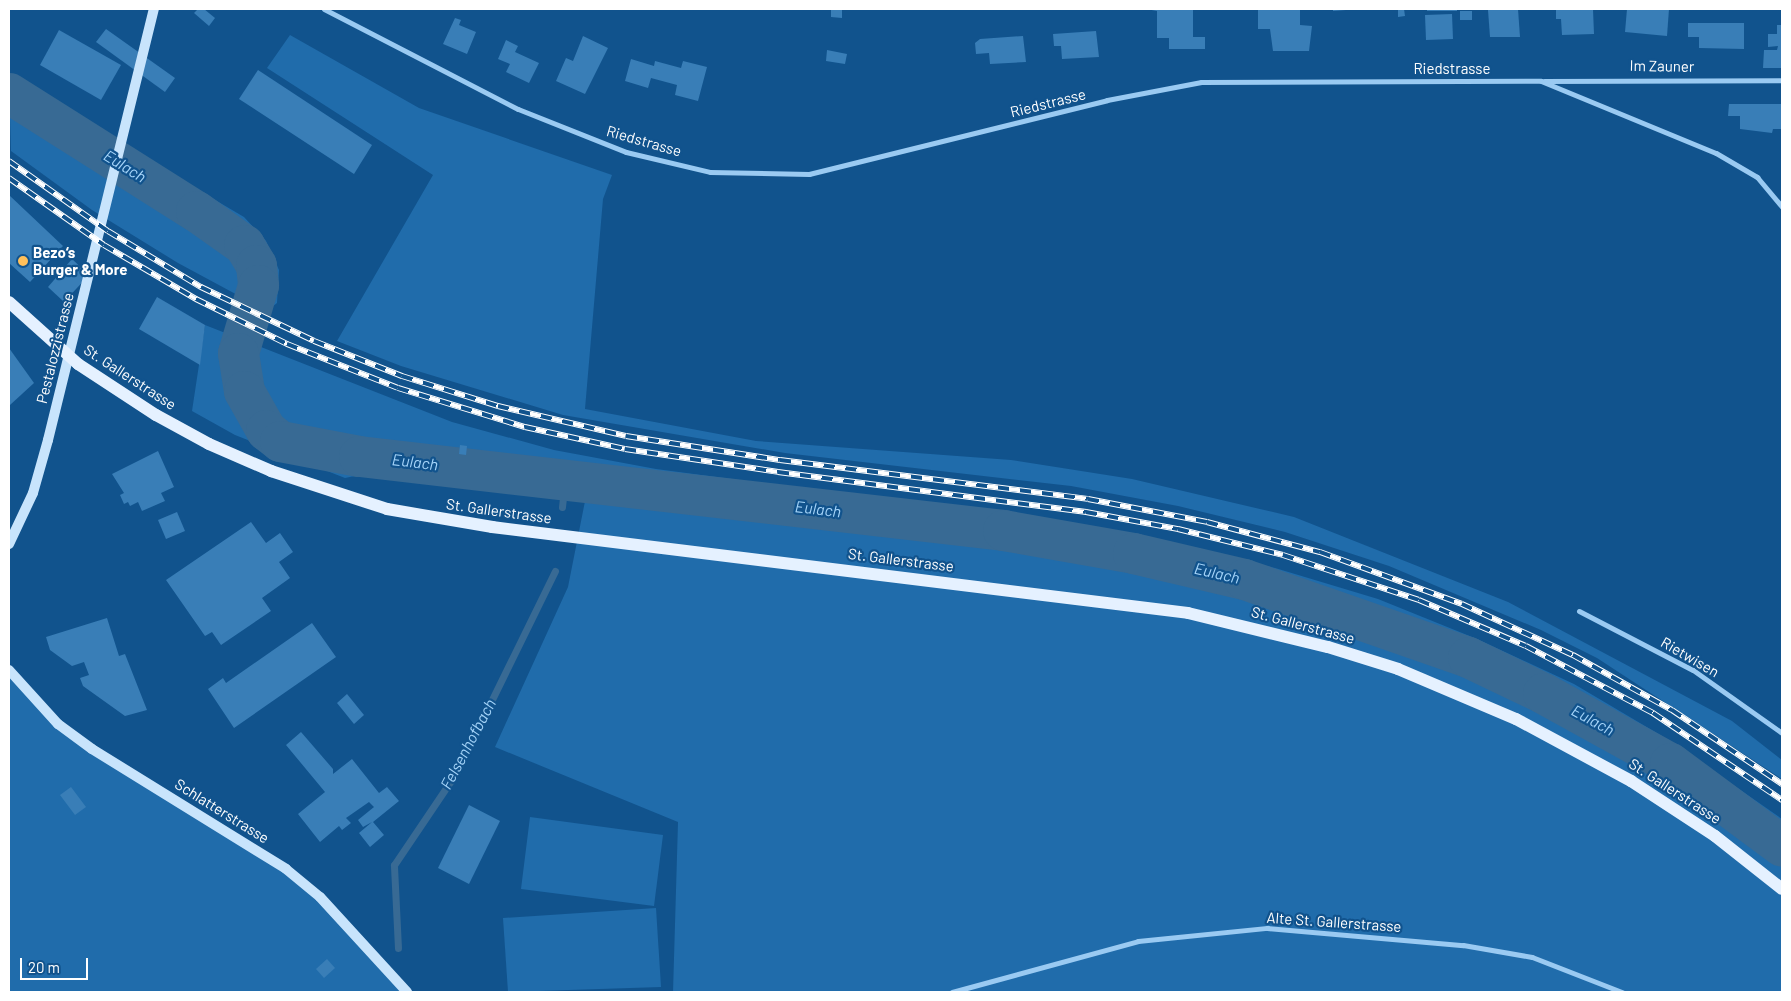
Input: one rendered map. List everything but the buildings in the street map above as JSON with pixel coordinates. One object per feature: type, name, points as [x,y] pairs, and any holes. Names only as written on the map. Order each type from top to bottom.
[{"type":"main road","name":"Pestalozzistrasse","points":[[9,544],[34,488],[48,440],[154,9]]},
{"type":"main road","name":"St. Gallerstrasse","points":[[9,302],[78,364],[156,415],[208,444],[271,471],[387,509],[492,527],[1188,613],[1310,642],[1398,669],[1516,719],[1631,781],[1715,836],[1782,889]]},
{"type":"main road","name":"Schlatterstrasse","points":[[9,670],[58,724],[92,749],[286,868],[320,897],[407,992]]},
{"type":"street","name":"Riedstrasse","points":[[324,9],[518,108],[626,152],[710,172],[809,174],[1107,100],[1201,82],[1541,81],[1716,153],[1757,177],[1782,206]]},
{"type":"street","name":"Im Zauner","points":[[1541,81],[1623,78],[1782,80]]},
{"type":"street","name":"Rietwisen","points":[[1580,611],[1693,670],[1782,733]]},
{"type":"street","name":"Alte St. Gallerstrasse","points":[[952,992],[1138,941],[1268,928],[1473,947],[1532,957],[1622,992]]},
{"type":"shaded area","points":[[290,35],[419,108],[612,175],[603,199],[585,409],[756,441],[1011,460],[1132,479],[1294,517],[1508,602],[1732,721],[1782,760],[1782,779],[1597,658],[1541,630],[1389,566],[1285,532],[1178,506],[1071,486],[785,453],[563,415],[401,366],[337,341],[433,175],[267,68]]},
{"type":"shaded area","points":[[9,83],[23,92],[26,87],[138,159],[144,158],[244,217],[266,241],[279,270],[277,303],[267,311],[178,263],[92,210],[11,151]]},
{"type":"shaded area","points":[[205,325],[452,422],[554,450],[656,469],[1083,525],[1275,568],[1378,599],[1477,639],[1574,684],[1667,739],[1782,819],[1782,992],[673,992],[678,822],[495,747],[568,587],[587,491],[374,472],[345,478],[235,435],[192,411]]},
{"type":"shaded area","points":[[9,670],[58,724],[286,869],[407,992],[9,992]]},
{"type":"shaded area","points":[[530,817],[663,835],[654,906],[521,889]]},
{"type":"shaded area","points":[[656,908],[661,987],[508,992],[503,918]]},
{"type":"waterway","name":"Eulach","points":[[9,93],[196,211],[244,245],[256,265],[258,285],[238,353],[244,391],[266,430],[280,441],[359,456],[1003,530],[1133,553],[1244,579],[1468,657],[1543,693],[1670,763],[1782,846]]},
{"type":"waterway","name":"Felsenhofbach","points":[[562,507],[565,479]]},
{"type":"waterway","name":"Felsenhofbach","points":[[398,948],[394,865],[456,773],[555,571]]},
{"type":"railway","points":[[9,161],[108,231],[201,287],[314,341],[402,376],[498,406],[626,436],[780,460],[1088,499],[1207,522],[1320,552],[1462,604],[1573,655],[1672,710],[1782,784]]},
{"type":"railway","points":[[9,178],[104,245],[196,299],[287,344],[398,388],[525,427],[625,449],[778,472],[1086,512],[1178,529],[1283,555],[1419,600],[1526,646],[1653,713],[1782,800]]},
{"type":"place","name":"Bezo‘s Burger & More","points":[[23,261]]}]
